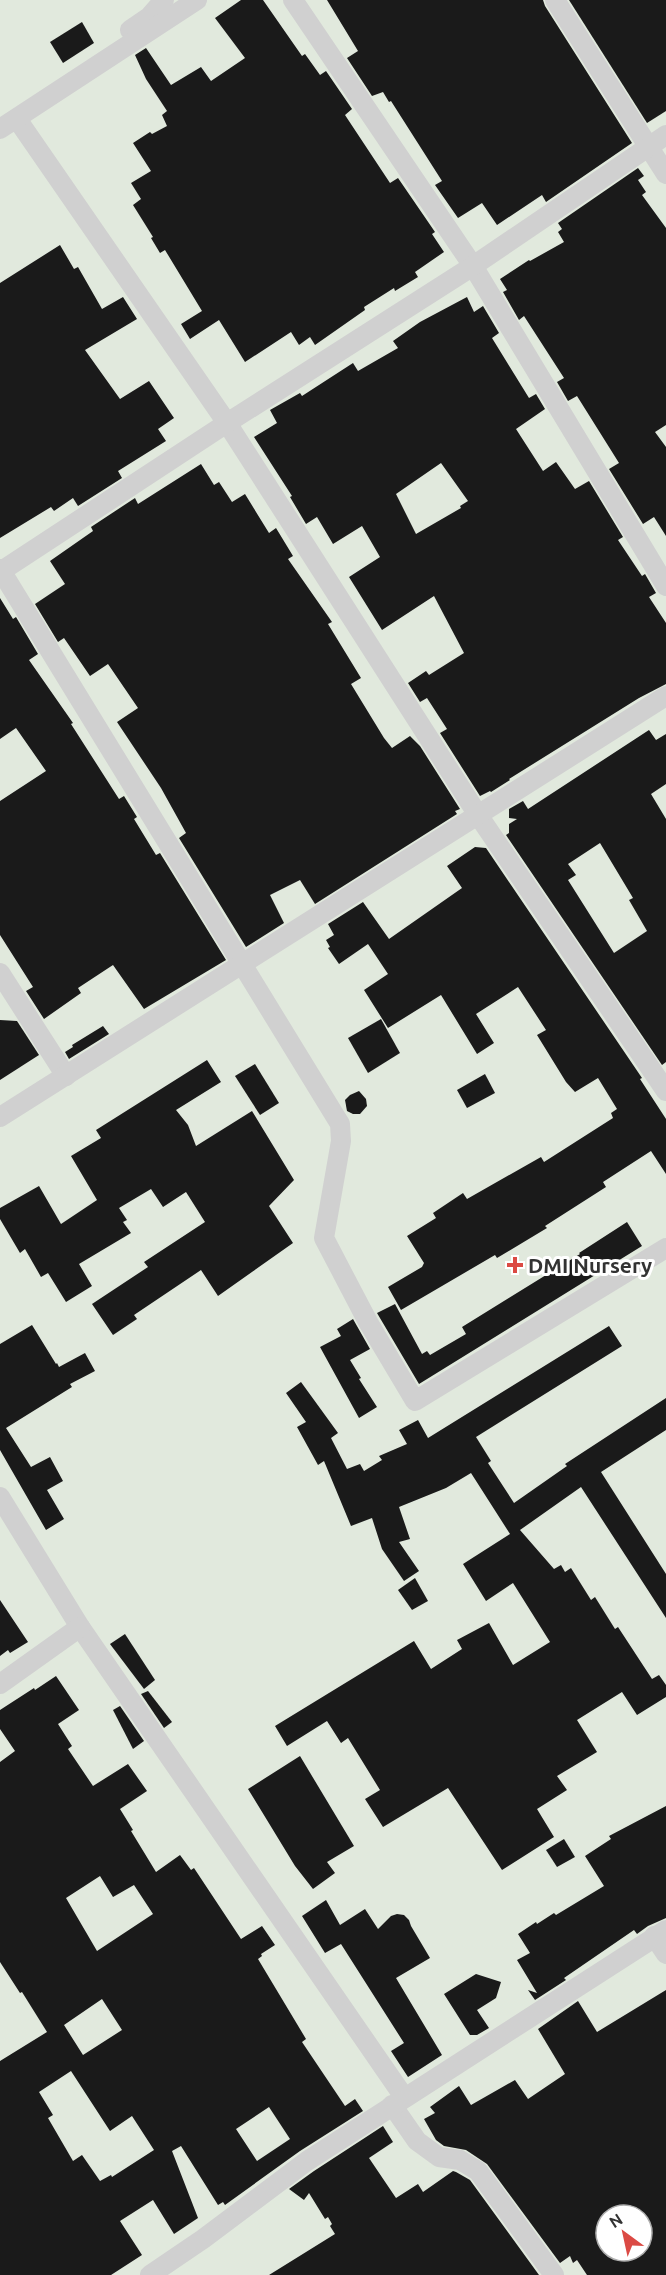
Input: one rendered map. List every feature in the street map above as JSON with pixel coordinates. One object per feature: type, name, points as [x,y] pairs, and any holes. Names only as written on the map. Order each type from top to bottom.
[{"type":"street","points":[[6,121],[149,17],[164,0]]},
{"type":"street","points":[[6,121],[197,0]]},
{"type":"street","points":[[293,0],[473,266],[666,586]]},
{"type":"street","points":[[555,0],[666,174]]},
{"type":"street","points":[[6,121],[227,423],[478,815],[666,1091]]},
{"type":"street","points":[[666,135],[473,266],[0,570],[340,1124],[341,1141],[324,1238],[368,1322],[415,1401],[666,1248]]},
{"type":"street","points":[[0,1117],[666,696]]},
{"type":"street","points":[[0,973],[66,1076]]},
{"type":"street","points":[[0,1497],[80,1627],[398,2101],[417,2141],[439,2157],[460,2160],[478,2171],[554,2275]]},
{"type":"street","points":[[0,1684],[80,1627]]},
{"type":"street","points":[[150,2275],[203,2239],[307,2161],[660,1934],[666,1954]]},
{"type":"shaded area","points":[[0,0],[666,0],[666,2275],[0,2275]]},
{"type":"building","points":[[241,0],[263,0],[302,56],[305,54],[320,75],[326,71],[352,109],[345,115],[390,183],[398,178],[435,232],[432,234],[444,252],[415,272],[418,277],[395,291],[394,288],[364,307],[365,310],[315,345],[310,337],[299,345],[291,332],[245,362],[219,320],[190,339],[181,324],[202,311],[165,250],[160,253],[151,238],[153,237],[133,205],[141,199],[131,183],[151,171],[133,143],[150,132],[152,134],[167,126],[162,115],[167,111],[146,79],[135,55],[146,48],[171,85],[201,67],[211,81],[245,58],[215,18]]},
{"type":"building","points":[[327,0],[543,0],[632,143],[546,202],[542,195],[497,225],[482,203],[458,218],[435,185],[442,181],[391,101],[389,102],[383,92],[372,96],[347,58],[358,51]]},
{"type":"building","points":[[569,0],[666,0],[666,111],[647,123]]},
{"type":"building","points":[[82,22],[94,43],[63,63],[50,42]]},
{"type":"building","points":[[638,168],[644,176],[638,180],[646,192],[642,195],[666,228],[666,425],[655,432],[666,447],[666,536],[654,517],[643,524],[609,469],[619,463],[577,396],[568,401],[557,382],[564,378],[524,316],[519,320],[503,292],[507,290],[500,279],[529,260],[564,242],[558,232],[562,229],[558,223]]},
{"type":"building","points":[[60,245],[74,269],[78,267],[102,309],[123,297],[137,319],[85,350],[120,399],[149,381],[174,418],[158,429],[166,441],[118,471],[122,478],[78,506],[73,498],[54,511],[51,507],[0,538],[0,283]]},
{"type":"building","points":[[467,297],[474,312],[483,306],[499,333],[492,338],[529,398],[536,394],[545,409],[516,429],[543,471],[556,462],[575,489],[589,481],[623,537],[618,540],[642,576],[645,574],[656,593],[649,597],[666,623],[666,684],[639,698],[491,792],[480,796],[440,733],[447,729],[427,698],[420,702],[408,683],[426,671],[429,675],[464,653],[434,596],[382,630],[349,577],[380,557],[362,526],[333,544],[317,517],[306,524],[290,497],[292,496],[254,437],[277,423],[270,410],[300,393],[302,396],[353,363],[358,371],[398,348],[393,341],[420,322]],"holes":[[[441,463],[468,501],[460,506],[461,508],[416,534],[396,494]]]},
{"type":"building","points":[[201,464],[214,485],[219,482],[232,502],[245,494],[269,533],[276,528],[293,556],[288,559],[332,622],[328,624],[361,678],[351,684],[384,738],[392,748],[410,736],[420,746],[460,809],[455,811],[457,814],[315,904],[300,880],[270,895],[284,923],[246,947],[179,838],[186,833],[161,788],[117,722],[138,708],[108,664],[90,676],[64,638],[58,642],[35,604],[65,584],[50,561],[93,531],[91,527],[135,498],[138,504]]},
{"type":"building","points":[[0,598],[13,619],[16,617],[38,654],[29,660],[73,723],[71,724],[119,799],[124,796],[137,817],[134,819],[156,855],[160,853],[226,960],[144,1009],[113,965],[78,988],[81,993],[44,1019],[26,991],[33,987],[0,935],[0,801],[46,771],[16,728],[0,739]]},
{"type":"building","points":[[649,730],[656,740],[666,734],[666,784],[651,794],[666,819],[666,1062],[662,1065],[506,835],[509,833],[509,824],[517,819],[509,818],[509,809],[523,801],[528,809]],"holes":[[[600,843],[633,898],[629,900],[647,931],[614,953],[568,880],[576,875],[568,864]]]},
{"type":"building","points":[[475,847],[486,848],[642,1078],[640,1079],[666,1119],[666,1174],[651,1151],[603,1182],[606,1187],[545,1226],[547,1228],[497,1258],[495,1255],[401,1310],[388,1287],[422,1267],[424,1263],[407,1236],[436,1218],[433,1213],[463,1193],[467,1199],[541,1157],[544,1162],[613,1118],[611,1113],[617,1109],[598,1078],[575,1092],[566,1082],[537,1035],[546,1030],[518,987],[476,1014],[494,1043],[477,1054],[441,995],[388,1028],[364,990],[388,974],[368,944],[339,964],[328,948],[330,947],[326,940],[334,935],[328,924],[363,902],[389,939],[462,888],[447,866]]},
{"type":"building","points":[[381,1019],[400,1053],[368,1073],[348,1038]]},
{"type":"building","points":[[0,1020],[17,1021],[39,1055],[0,1080]]},
{"type":"building","points":[[103,1026],[109,1034],[69,1059],[65,1052],[73,1047],[72,1045]]},
{"type":"building","points":[[207,1060],[221,1082],[176,1110],[188,1125],[196,1146],[252,1111],[294,1180],[269,1206],[293,1243],[218,1296],[201,1270],[134,1315],[137,1319],[113,1335],[92,1304],[148,1267],[144,1262],[205,1222],[186,1192],[163,1207],[151,1189],[119,1208],[127,1220],[123,1222],[131,1233],[79,1264],[92,1286],[66,1302],[48,1273],[41,1277],[25,1249],[20,1253],[0,1219],[0,1208],[39,1186],[61,1224],[97,1200],[71,1156],[101,1138],[96,1130]]},
{"type":"building","points":[[255,1064],[279,1103],[260,1115],[235,1076]]},
{"type":"building","points":[[485,1074],[495,1093],[467,1108],[457,1090]]},
{"type":"building","points":[[359,1091],[366,1099],[367,1106],[360,1114],[353,1114],[347,1111],[345,1100]]},
{"type":"building","points":[[627,1222],[642,1246],[419,1384],[377,1313],[395,1304],[422,1354],[427,1351],[430,1355],[466,1334],[462,1327]]},
{"type":"building","points":[[353,1319],[370,1349],[350,1360],[377,1407],[359,1418],[320,1347],[341,1336],[337,1329]]},
{"type":"building","points":[[32,1325],[59,1367],[85,1353],[95,1371],[70,1384],[72,1387],[6,1428],[31,1467],[50,1457],[63,1481],[47,1490],[64,1519],[46,1530],[0,1450],[0,1344]]},
{"type":"building","points":[[609,1326],[622,1346],[476,1437],[491,1461],[488,1463],[514,1503],[567,1466],[565,1464],[666,1398],[666,1430],[601,1472],[666,1574],[666,1618],[581,1487],[520,1530],[554,1569],[561,1565],[565,1572],[571,1568],[591,1600],[595,1597],[615,1629],[618,1627],[652,1679],[659,1675],[666,1685],[666,1697],[637,1715],[622,1692],[577,1720],[597,1752],[557,1776],[567,1790],[537,1809],[554,1837],[502,1870],[448,1788],[383,1827],[365,1799],[380,1790],[348,1738],[341,1743],[327,1721],[287,1746],[275,1726],[414,1641],[431,1669],[462,1649],[457,1640],[489,1623],[513,1665],[550,1642],[513,1583],[486,1601],[463,1564],[510,1534],[471,1473],[446,1488],[399,1507],[410,1539],[399,1542],[419,1571],[404,1581],[382,1549],[372,1518],[351,1526],[324,1461],[318,1465],[297,1427],[306,1422],[286,1393],[301,1382],[338,1433],[331,1438],[347,1469],[360,1464],[364,1471],[382,1460],[379,1456],[407,1444],[399,1430],[418,1420],[428,1438]]},
{"type":"building","points":[[415,1578],[428,1601],[412,1610],[398,1590]]},
{"type":"building","points":[[0,1600],[28,1642],[0,1656]]},
{"type":"building","points":[[125,1634],[155,1680],[144,1689],[110,1644]]},
{"type":"building","points":[[56,1676],[79,1710],[58,1724],[72,1746],[68,1749],[93,1786],[128,1764],[147,1791],[120,1809],[156,1872],[180,1855],[191,1870],[194,1868],[241,1939],[262,1926],[275,1945],[261,1954],[262,1956],[258,1959],[306,2039],[302,2042],[345,2106],[355,2099],[363,2111],[300,2151],[225,2205],[223,2202],[218,2205],[181,2146],[172,2151],[198,2218],[174,2234],[153,2200],[120,2221],[142,2255],[111,2275],[0,2275],[0,2061],[47,2032],[0,1962],[0,1762],[15,1751],[0,1729],[0,1710],[34,1688],[35,1690]],"holes":[[[100,1876],[113,1897],[134,1885],[153,1914],[97,1951],[66,1898]],[[102,1999],[122,2030],[83,2055],[64,2025]],[[71,2071],[110,2131],[132,2116],[154,2150],[112,2177],[111,2175],[100,2181],[82,2155],[73,2161],[48,2118],[53,2115],[39,2092]],[[269,2107],[290,2139],[257,2161],[236,2129]]]},
{"type":"building","points":[[148,1691],[172,1722],[164,1728],[141,1694]]},
{"type":"building","points":[[120,1706],[144,1741],[133,1749],[113,1710]]},
{"type":"building","points":[[300,1756],[354,1846],[327,1862],[335,1873],[313,1889],[295,1866],[248,1789]]},
{"type":"building","points":[[666,1806],[666,1918],[637,1934],[634,1930],[535,2000],[528,1990],[537,1993],[517,1960],[530,1953],[518,1934],[554,1913],[556,1915],[604,1886],[585,1856],[611,1839],[609,1836]]},
{"type":"building","points":[[564,1839],[575,1857],[557,1867],[546,1850]]},
{"type":"building","points":[[326,1900],[340,1925],[365,1909],[378,1929],[391,1916],[404,1915],[430,1958],[396,1978],[442,2055],[408,2077],[391,2051],[404,2043],[341,1944],[325,1953],[302,1916]]},
{"type":"building","points":[[476,1974],[501,1982],[496,1998],[477,2010],[489,2028],[477,2035],[470,2035],[444,1994]]},
{"type":"building","points":[[666,1990],[666,2275],[587,2275],[577,2260],[573,2263],[570,2256],[560,2263],[487,2164],[466,2150],[444,2146],[436,2140],[424,2119],[435,2113],[430,2107],[459,2086],[471,2105],[515,2080],[528,2099],[565,2074],[538,2029],[578,2001],[597,2032]]},
{"type":"building","points":[[383,2126],[393,2142],[369,2158],[396,2198],[418,2184],[423,2192],[453,2171],[456,2172],[470,2180],[539,2275],[269,2275],[335,2234],[328,2217],[325,2219],[309,2193],[304,2200],[289,2189]]},
{"type":"place","name":"DMI Nursery","points":[[515,1265]]}]
